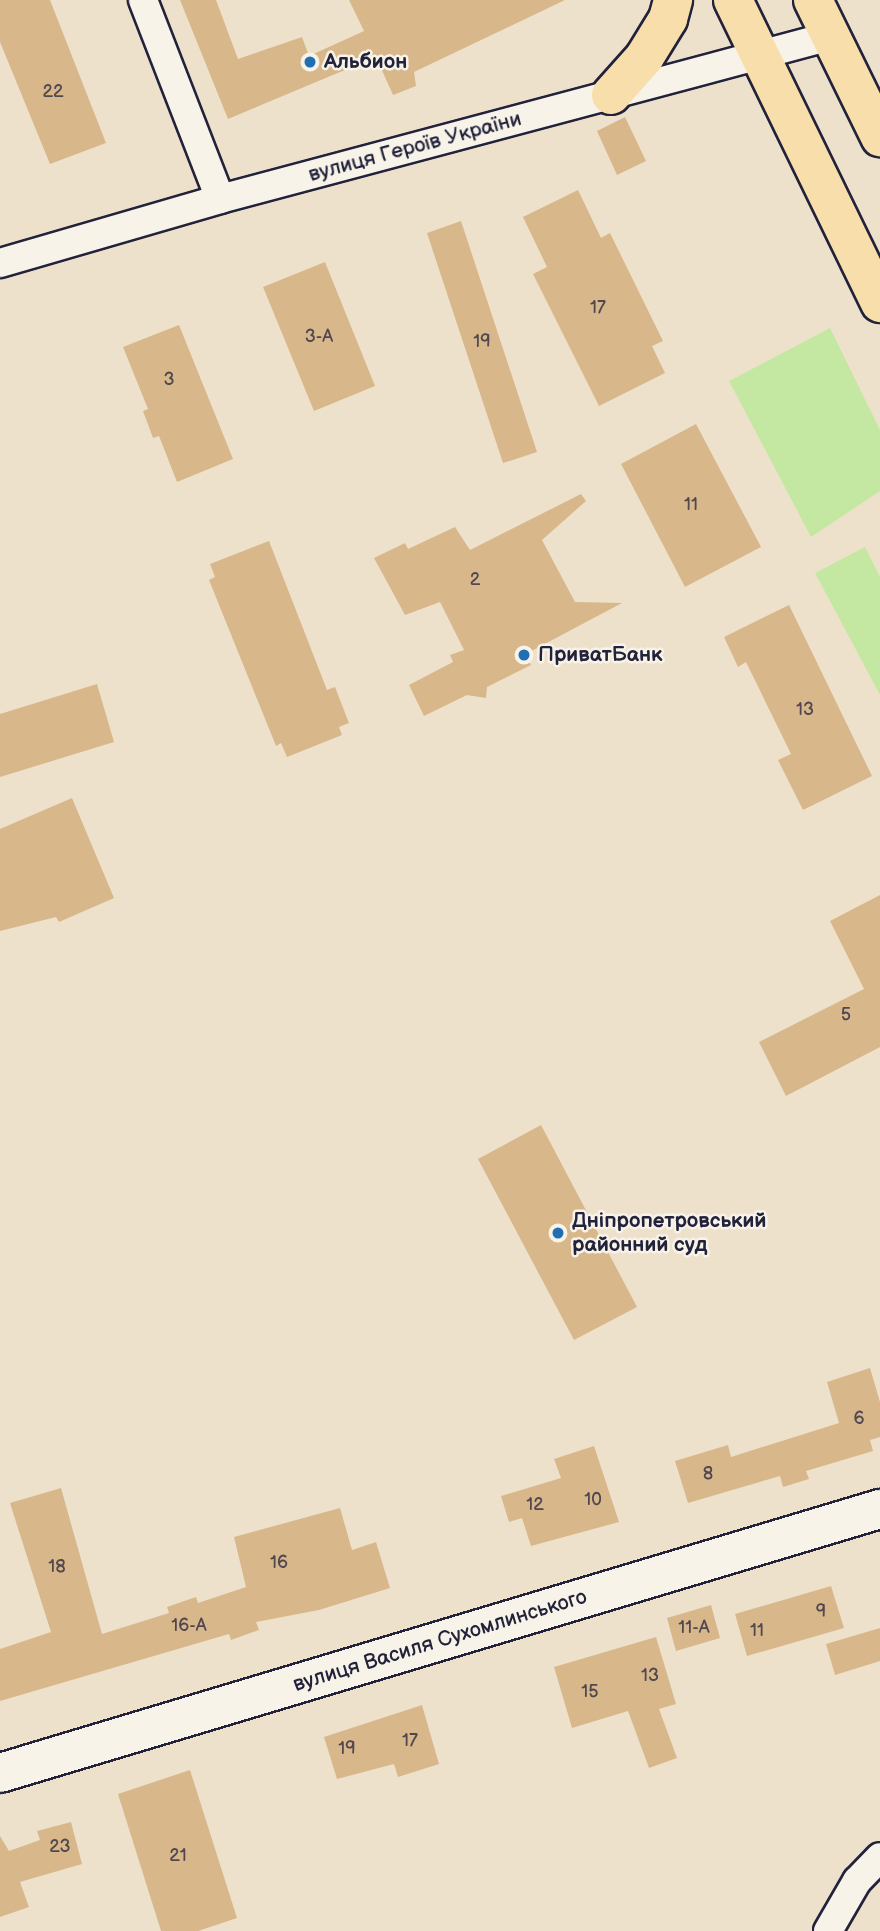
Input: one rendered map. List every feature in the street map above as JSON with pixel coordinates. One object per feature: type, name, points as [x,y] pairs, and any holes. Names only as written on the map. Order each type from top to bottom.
[{"type":"main road","points":[[611,94],[644,58],[668,19],[674,0]]},
{"type":"main road","points":[[733,0],[880,303]]},
{"type":"main road","points":[[813,0],[880,137]]},
{"type":"main road","name":"вулиця Василя Сухомлинського","points":[[0,1773],[880,1509]]},
{"type":"street","points":[[143,0],[219,199]]},
{"type":"street","name":"вулиця Героїв України","points":[[0,263],[219,199],[831,36]]},
{"type":"street","points":[[828,1931],[857,1881],[880,1857]]},
{"type":"green space","points":[[830,328],[880,430],[880,491],[811,537],[729,381]]},
{"type":"green space","points":[[865,547],[880,577],[880,695],[815,573]]},
{"type":"building","points":[[0,0],[50,0],[106,143],[50,164],[0,42]]},
{"type":"building","name":"Альбион","points":[[180,0],[216,0],[238,59],[302,37],[309,56],[364,31],[349,0],[565,0],[414,72],[416,86],[393,95],[376,57],[228,119]]},
{"type":"building","points":[[625,117],[646,161],[617,175],[597,131]]},
{"type":"building","points":[[578,190],[601,238],[610,233],[663,341],[652,346],[665,373],[599,406],[533,274],[547,267],[523,217]]},
{"type":"building","points":[[461,221],[537,452],[503,463],[427,233]]},
{"type":"building","points":[[325,262],[375,386],[314,411],[263,287]]},
{"type":"building","points":[[179,325],[233,459],[177,482],[159,436],[153,438],[143,411],[148,409],[123,347]]},
{"type":"building","points":[[696,424],[761,547],[685,587],[621,464]]},
{"type":"building","points":[[581,494],[586,501],[542,540],[575,602],[622,603],[524,655],[531,665],[487,687],[486,698],[467,695],[424,716],[409,685],[453,662],[450,655],[464,650],[440,602],[405,615],[374,558],[405,543],[408,549],[455,527],[470,550]]},
{"type":"building","points":[[269,541],[327,690],[335,687],[349,723],[339,727],[342,735],[287,757],[281,743],[276,746],[209,580],[215,577],[210,564]]},
{"type":"building","points":[[789,605],[872,776],[803,810],[778,760],[791,754],[746,662],[738,667],[724,637]]},
{"type":"building","points":[[97,684],[114,742],[0,777],[0,714]]},
{"type":"building","points":[[72,798],[114,898],[59,922],[56,917],[0,931],[0,829]]},
{"type":"building","points":[[880,895],[880,1047],[786,1096],[759,1042],[864,989],[830,921]]},
{"type":"building","name":"Дніпропетровський районний суд","points":[[541,1125],[637,1307],[574,1340],[478,1159]]},
{"type":"building","points":[[870,1368],[880,1402],[880,1437],[870,1440],[873,1451],[806,1471],[809,1479],[783,1487],[780,1476],[688,1503],[675,1461],[728,1445],[731,1457],[839,1423],[827,1382]]},
{"type":"building","points":[[594,1446],[619,1522],[531,1546],[522,1518],[509,1522],[501,1496],[561,1478],[554,1459]]},
{"type":"building","points":[[61,1488],[102,1634],[169,1613],[167,1607],[196,1597],[198,1603],[246,1587],[234,1537],[340,1508],[352,1550],[376,1542],[390,1588],[319,1610],[256,1622],[259,1630],[231,1640],[229,1634],[0,1701],[0,1649],[51,1632],[10,1503]]},
{"type":"building","points":[[831,1586],[844,1628],[747,1656],[735,1614]]},
{"type":"building","points":[[711,1605],[720,1638],[676,1651],[667,1618]]},
{"type":"building","points":[[880,1628],[880,1661],[835,1675],[826,1644]]},
{"type":"building","points":[[656,1637],[676,1704],[659,1709],[677,1758],[649,1768],[628,1711],[572,1728],[554,1667]]},
{"type":"building","points":[[422,1705],[439,1764],[398,1777],[394,1764],[337,1779],[324,1737]]},
{"type":"building","points":[[190,1770],[237,1918],[198,1931],[161,1931],[118,1794]]},
{"type":"building","points":[[71,1822],[82,1864],[20,1882],[29,1907],[0,1917],[0,1836],[9,1851],[40,1840],[37,1831]]},
{"type":"place","name":"Альбион","points":[[310,62]]},
{"type":"place","name":"ПриватБанк","points":[[524,655]]},
{"type":"place","name":"Дніпропетровський районний суд","points":[[558,1233]]}]
